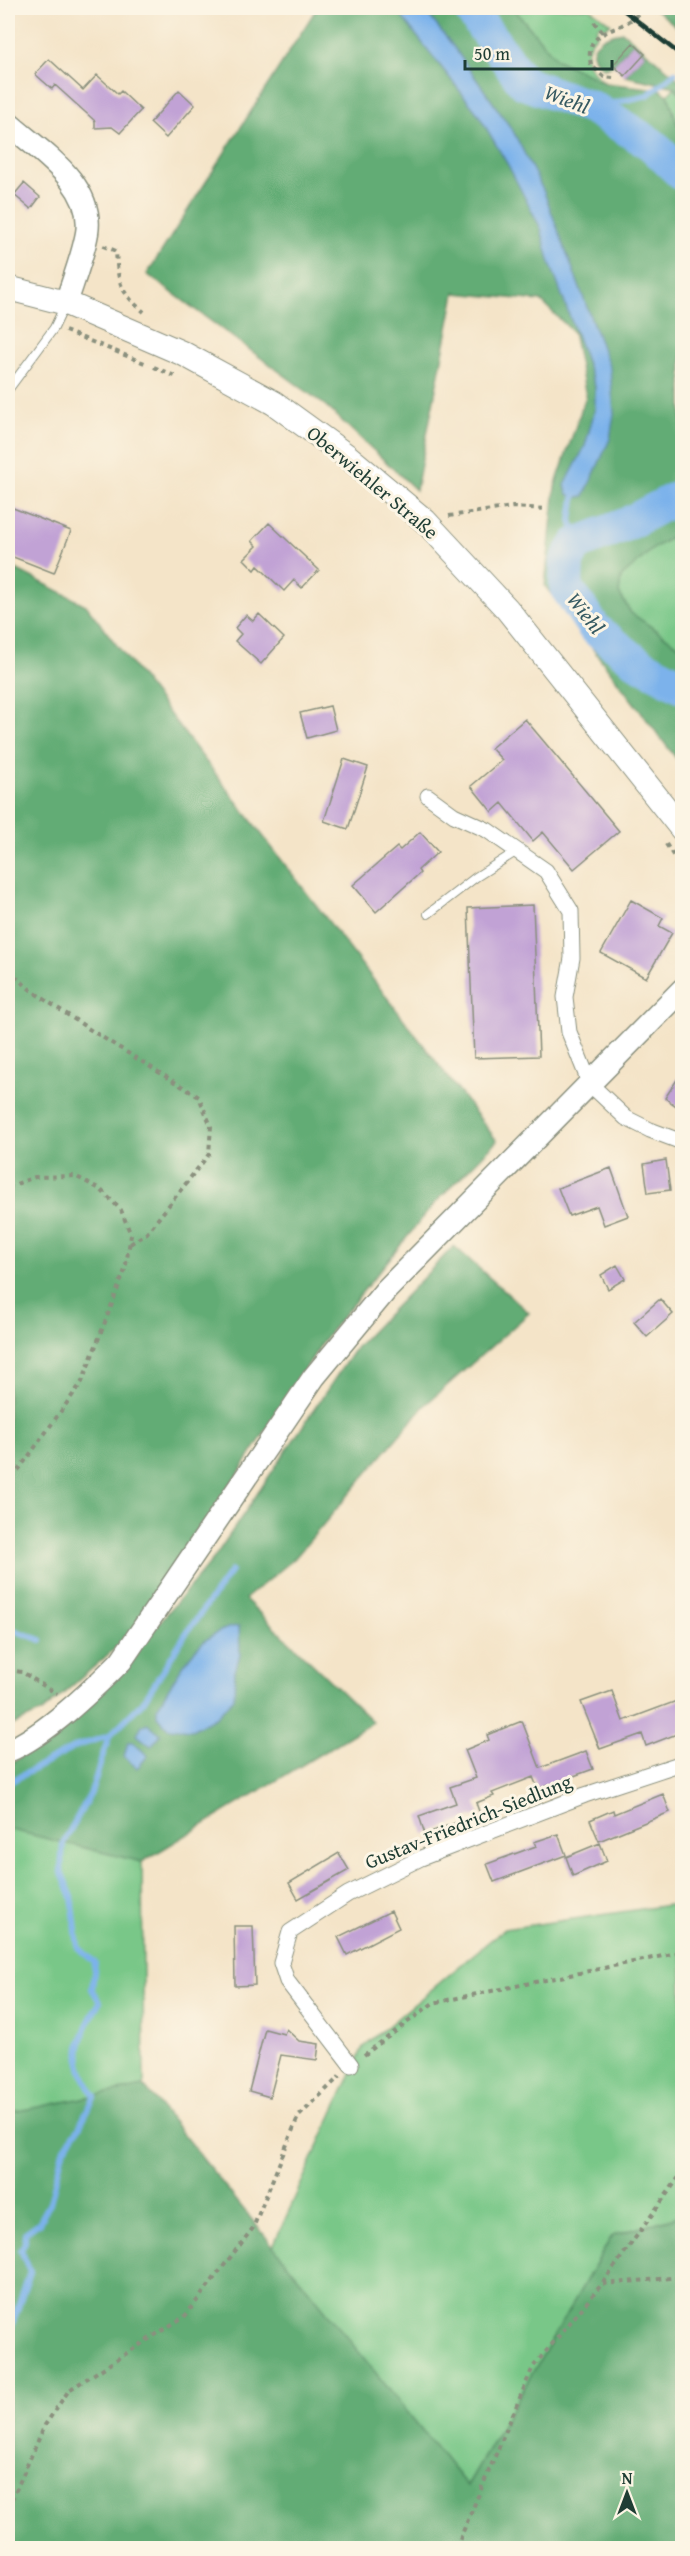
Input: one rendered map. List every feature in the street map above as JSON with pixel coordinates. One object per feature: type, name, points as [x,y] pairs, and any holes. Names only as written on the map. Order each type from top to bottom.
[{"type":"main road","points":[[8,123],[70,180],[87,208],[88,232],[66,303]]},
{"type":"main road","name":"Oberwiehler Straße","points":[[8,288],[66,303],[184,354],[274,403],[347,456],[425,521],[507,609],[672,833]]},
{"type":"main road","points":[[8,1751],[70,1708],[121,1661],[314,1377],[386,1290],[682,990]]},
{"type":"street","points":[[428,796],[454,815],[487,830],[546,871],[571,911],[572,958],[565,997],[569,1032],[590,1084],[626,1118],[650,1131],[682,1142]]},
{"type":"street","name":"Gustav-Friedrich-Siedlung","points":[[351,2066],[287,1981],[281,1963],[290,1932],[348,1894],[422,1858],[585,1795],[682,1763]]},
{"type":"lane","points":[[8,390],[54,328],[66,303]]},
{"type":"lane","points":[[428,914],[476,877],[517,851]]},
{"type":"path","points":[[613,78],[604,77],[596,71],[589,56],[590,47],[603,33],[624,24],[645,8]]},
{"type":"path","points":[[594,22],[603,33]]},
{"type":"path","points":[[85,240],[116,250],[117,280],[126,297],[147,315]]},
{"type":"path","points":[[54,328],[82,337],[186,381]]},
{"type":"path","points":[[425,521],[483,510],[513,507],[545,508]]},
{"type":"path","points":[[672,833],[682,869]]},
{"type":"path","points":[[8,970],[32,991],[89,1029],[199,1097],[210,1126],[209,1154],[147,1233],[129,1245]]},
{"type":"path","points":[[8,1187],[35,1177],[75,1176],[100,1189],[121,1210],[131,1235],[126,1270],[82,1382],[20,1468],[8,1481]]},
{"type":"path","points":[[8,1670],[22,1672],[54,1690],[70,1708]]},
{"type":"path","points":[[8,2508],[45,2425],[69,2390],[185,2316],[253,2228],[298,2117],[351,2066],[433,2003],[682,1952]]},
{"type":"path","points":[[456,2548],[533,2367],[602,2284],[682,2173]]},
{"type":"path","points":[[602,2284],[682,2277]]},
{"type":"green space","points":[[317,8],[513,8],[557,60],[605,83],[659,89],[668,95],[677,124],[682,130],[682,531],[655,547],[621,577],[619,593],[631,613],[682,648],[682,766],[545,586],[555,487],[586,396],[573,332],[541,301],[455,293],[416,490],[326,406],[147,274]]},
{"type":"green space","points":[[513,8],[589,8],[611,24],[604,28],[600,25],[596,29],[598,33],[588,48],[587,54],[589,66],[605,83],[557,60]]},
{"type":"green space","points":[[654,8],[682,8],[682,31]]},
{"type":"green space","points":[[623,32],[682,82],[682,95],[675,87],[625,76],[645,54],[633,43],[613,65],[604,68],[597,61],[593,55],[596,44],[607,36]]},
{"type":"green space","points":[[675,87],[682,95],[682,130],[677,124],[668,95]]},
{"type":"green space","points":[[682,531],[682,648],[631,613],[619,593],[621,577],[655,547]]},
{"type":"green space","points":[[8,565],[86,605],[497,1141],[434,1204],[325,1338],[142,1625],[42,1712],[8,1727]]},
{"type":"green space","points":[[454,1246],[529,1313],[424,1406],[294,1559],[245,1599],[373,1722],[142,1862],[8,1829],[8,1766],[88,1707],[214,1558],[356,1347]]},
{"type":"green space","points":[[8,1829],[142,1862],[144,2086],[8,2113]]},
{"type":"green space","points":[[669,1905],[682,1907],[682,2215],[612,2236],[467,2486],[273,2246],[363,2047],[504,1929]]},
{"type":"green space","points":[[144,2086],[467,2486],[612,2236],[682,2215],[682,2548],[8,2548],[8,2113]]},
{"type":"water","points":[[395,8],[423,8],[513,131],[544,192],[610,369],[614,414],[610,439],[584,496],[574,498],[567,493],[565,485],[585,446],[595,409],[595,386],[549,260],[541,229],[508,165],[478,114]]},
{"type":"water","points":[[239,1626],[240,1655],[235,1671],[234,1698],[217,1716],[192,1730],[168,1728],[157,1716],[157,1708],[181,1669],[200,1645],[211,1636],[224,1629]]},
{"type":"water","points":[[147,1723],[161,1734],[151,1746],[137,1735],[142,1726]]},
{"type":"water","points":[[128,1742],[133,1742],[148,1756],[137,1768],[124,1757]]},
{"type":"building","points":[[633,43],[645,54],[625,76],[613,65]]},
{"type":"building","points":[[49,59],[83,90],[97,75],[118,94],[121,91],[141,110],[120,133],[112,127],[95,128],[95,121],[55,85],[52,89],[35,74]]},
{"type":"building","points":[[179,90],[195,105],[166,138],[150,123]]},
{"type":"building","points":[[24,183],[40,197],[31,209],[14,195]]},
{"type":"building","points":[[8,506],[71,531],[54,573],[8,555]]},
{"type":"building","points":[[269,523],[319,570],[302,588],[294,580],[284,591],[258,566],[255,570],[244,559],[257,546],[252,541]]},
{"type":"building","points":[[259,614],[284,638],[261,664],[235,641],[241,634],[235,628],[246,615],[253,621]]},
{"type":"building","points":[[330,706],[336,730],[307,738],[300,713]]},
{"type":"building","points":[[525,719],[619,831],[574,869],[543,832],[533,841],[502,803],[492,812],[471,786],[502,760],[491,748]]},
{"type":"building","points":[[344,759],[368,767],[348,829],[324,821]]},
{"type":"building","points":[[420,832],[438,852],[418,870],[420,873],[376,912],[353,885],[397,847],[400,850]]},
{"type":"building","points":[[631,900],[663,918],[659,926],[672,933],[646,978],[601,953]]},
{"type":"building","points":[[533,905],[539,1056],[474,1058],[468,908]]},
{"type":"building","points":[[682,1072],[682,1110],[665,1098]]},
{"type":"building","points":[[666,1160],[670,1190],[648,1193],[644,1164]]},
{"type":"building","points":[[611,1168],[628,1216],[604,1225],[597,1206],[569,1216],[558,1188]]},
{"type":"building","points":[[617,1265],[625,1279],[608,1289],[601,1275]]},
{"type":"building","points":[[660,1299],[673,1314],[647,1337],[634,1322]]},
{"type":"building","points":[[612,1691],[623,1721],[682,1699],[682,1732],[646,1746],[642,1734],[600,1749],[581,1702]]},
{"type":"building","points":[[522,1721],[540,1768],[586,1751],[593,1769],[538,1789],[533,1777],[492,1793],[494,1796],[476,1803],[480,1814],[425,1834],[419,1816],[456,1803],[450,1787],[476,1778],[465,1750],[489,1740],[487,1735]]},
{"type":"building","points":[[663,1794],[670,1812],[599,1841],[590,1820],[613,1810],[614,1814]]},
{"type":"building","points":[[558,1834],[566,1855],[494,1882],[487,1864],[536,1846],[534,1842]]},
{"type":"building","points":[[600,1843],[607,1861],[573,1876],[566,1857]]},
{"type":"building","points":[[339,1853],[349,1870],[298,1899],[289,1883]]},
{"type":"building","points":[[391,1911],[399,1928],[347,1955],[338,1937]]},
{"type":"building","points":[[234,1926],[253,1926],[255,1985],[235,1986]]},
{"type":"building","points":[[265,2029],[284,2034],[286,2029],[299,2041],[319,2044],[317,2060],[281,2055],[270,2097],[249,2091]]},
{"type":"waterway","name":"Wiehl","points":[[469,8],[524,83],[593,108],[651,144],[682,174]]},
{"type":"waterway","points":[[593,108],[648,95],[675,73]]},
{"type":"waterway","points":[[575,492],[571,520],[577,544]]},
{"type":"waterway","name":"Wiehl","points":[[682,495],[627,524],[577,544],[567,560],[566,587],[595,629],[637,662],[682,686]]},
{"type":"waterway","points":[[8,2333],[30,2272],[21,2250],[25,2242],[25,2233],[39,2223],[50,2203],[63,2151],[78,2129],[95,2096],[82,2071],[80,2048],[82,2037],[100,2002],[92,1989],[95,1963],[78,1947],[72,1897],[61,1871],[63,1843],[91,1793],[109,1736],[143,1702],[185,1635],[231,1571]]},
{"type":"waterway","points":[[8,1628],[41,1640]]},
{"type":"waterway","points":[[8,1783],[77,1746],[109,1736]]},
{"type":"railway","points":[[621,8],[682,56]]}]
